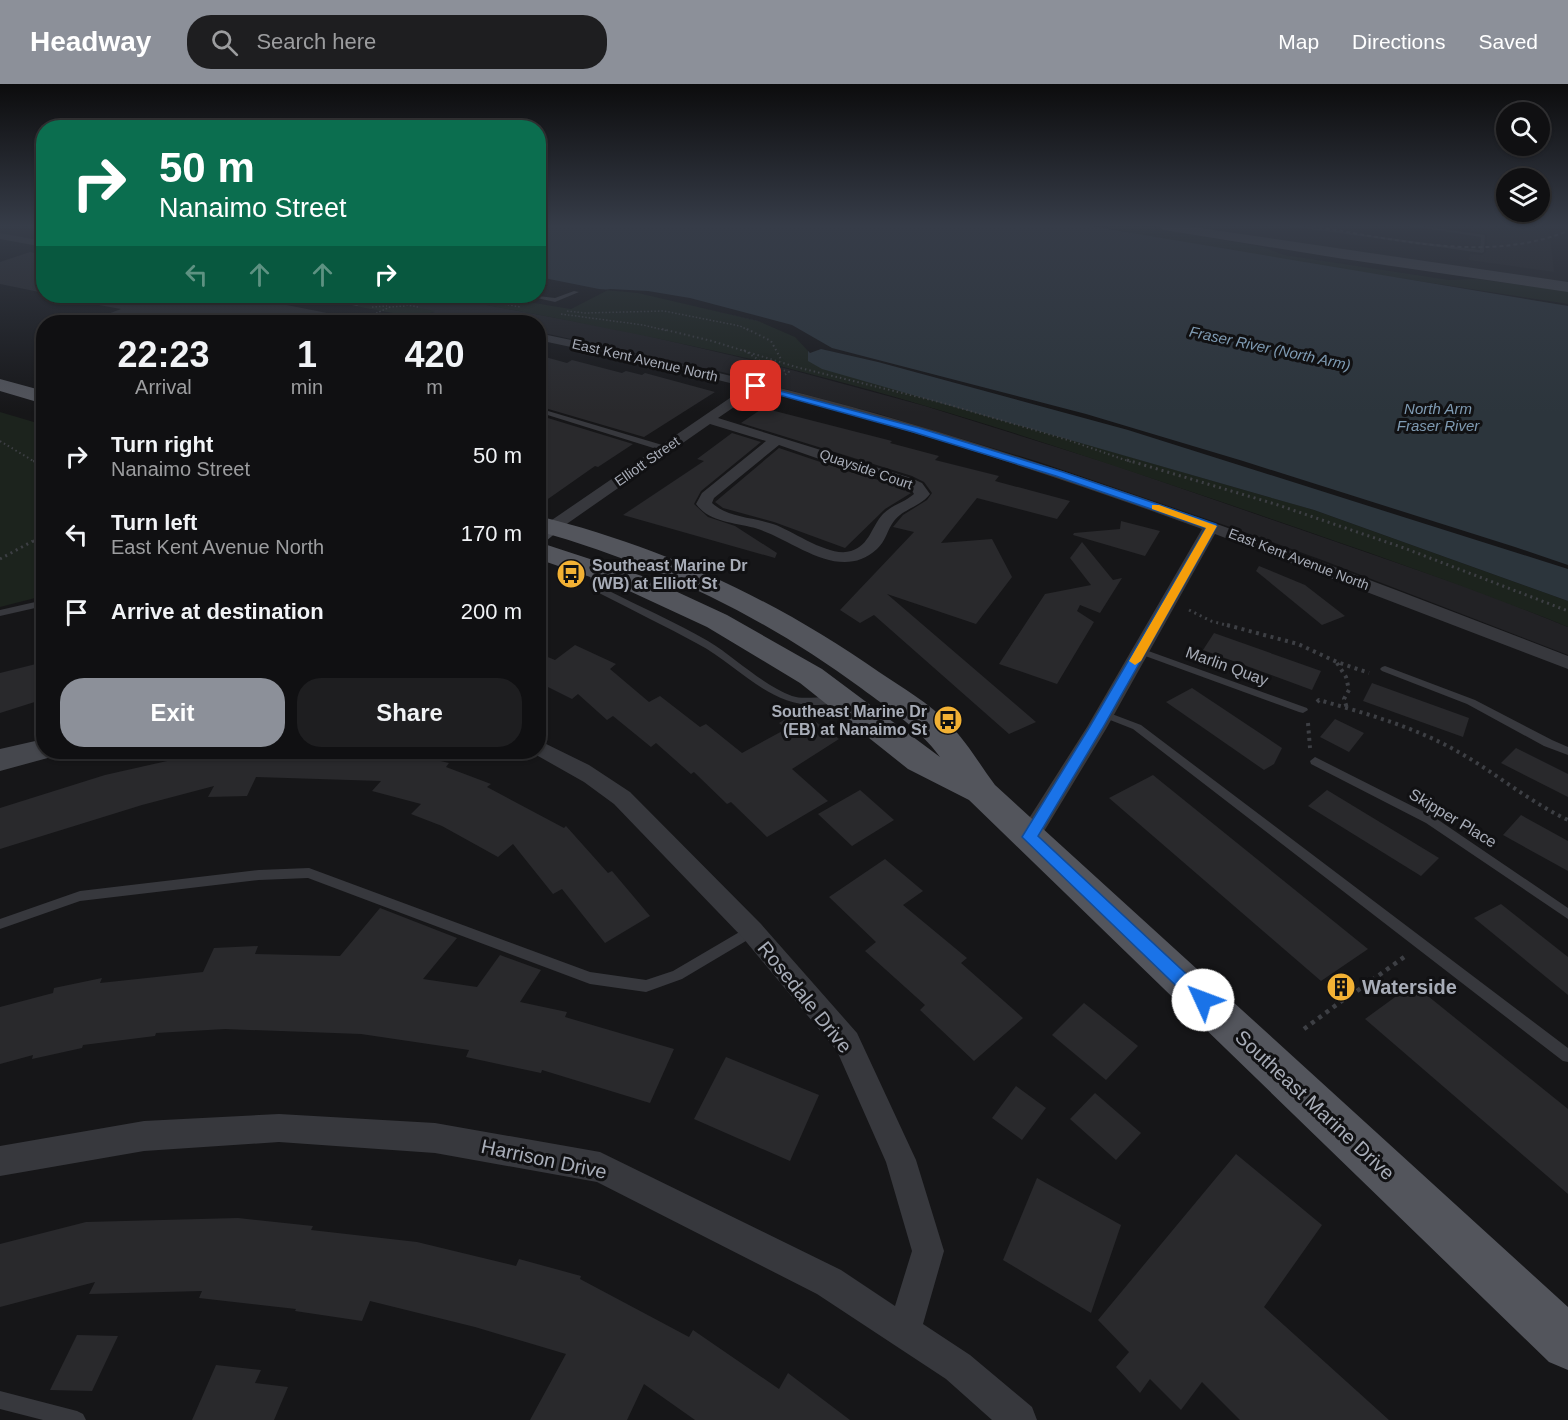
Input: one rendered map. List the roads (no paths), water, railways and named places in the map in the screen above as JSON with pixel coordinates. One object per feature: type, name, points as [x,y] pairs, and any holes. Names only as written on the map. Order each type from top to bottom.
[{"type":"main road","points":[[0,385],[36,396]]},
{"type":"main road","name":"Southeast Marine Drive","points":[[546,535],[640,555],[691,575],[792,626],[839,656],[937,731],[983,794],[1568,1343]]},
{"type":"main road","name":"Southeast Marine Drive","points":[[546,537],[592,567],[717,621],[811,676],[920,761],[983,794]]},
{"type":"street","points":[[428,312],[439,315]]},
{"type":"street","name":"East Kent Avenue North","points":[[546,338],[756,386],[916,430],[1059,474],[1212,526],[1339,573],[1568,663]]},
{"type":"street","name":"Elliott Street","points":[[546,531],[756,386]]},
{"type":"street","name":"Quayside Court","points":[[707,419],[777,439],[853,466],[906,480],[917,486],[922,495],[916,502],[890,516],[870,548],[850,556],[820,552],[777,530],[721,516],[708,509],[704,504],[706,496],[777,439]]},
{"type":"street","points":[[1029,837],[1104,714],[1212,526]]},
{"type":"street","points":[[0,760],[36,751]]},
{"type":"street","name":"Rosedale Drive","points":[[546,751],[584,770],[622,798],[752,931],[847,1042],[901,1160],[928,1251],[904,1331]]},
{"type":"street","name":"Harrison Drive","points":[[0,1161],[144,1136],[279,1128],[435,1138],[600,1167],[829,1282],[958,1367],[1020,1420]]},
{"type":"lane","points":[[546,298],[555,300],[576,292]]},
{"type":"lane","points":[[546,412],[666,449]]},
{"type":"lane","points":[[0,613],[36,605]]},
{"type":"lane","name":"Marlin Quay","points":[[1140,651],[1303,710]]},
{"type":"lane","points":[[1385,669],[1471,702],[1548,743],[1568,751]]},
{"type":"lane","points":[[1104,714],[1137,727],[1568,1056]]},
{"type":"lane","name":"Skipper Place","points":[[1315,762],[1430,820],[1568,914]]},
{"type":"lane","points":[[0,924],[80,896],[259,875],[309,873],[590,978],[646,987],[677,975],[752,931]]},
{"type":"lane","points":[[0,1400],[77,1420]]},
{"type":"water","name":"North Arm Fraser River","points":[[596,288],[1463,288],[1568,306],[1568,601],[1314,510],[822,369],[808,361],[808,345],[786,329],[638,292]]},
{"type":"place","name":"Southeast Marine Dr (WB) at Elliott St","points":[[571,574]]},
{"type":"place","name":"Southeast Marine Dr (EB) at Nanaimo St","points":[[948,720]]},
{"type":"place","name":"Waterside","points":[[1341,987]]},
{"type":"water label","name":"Fraser River (North Arm)","points":[[1270,348]]}]
